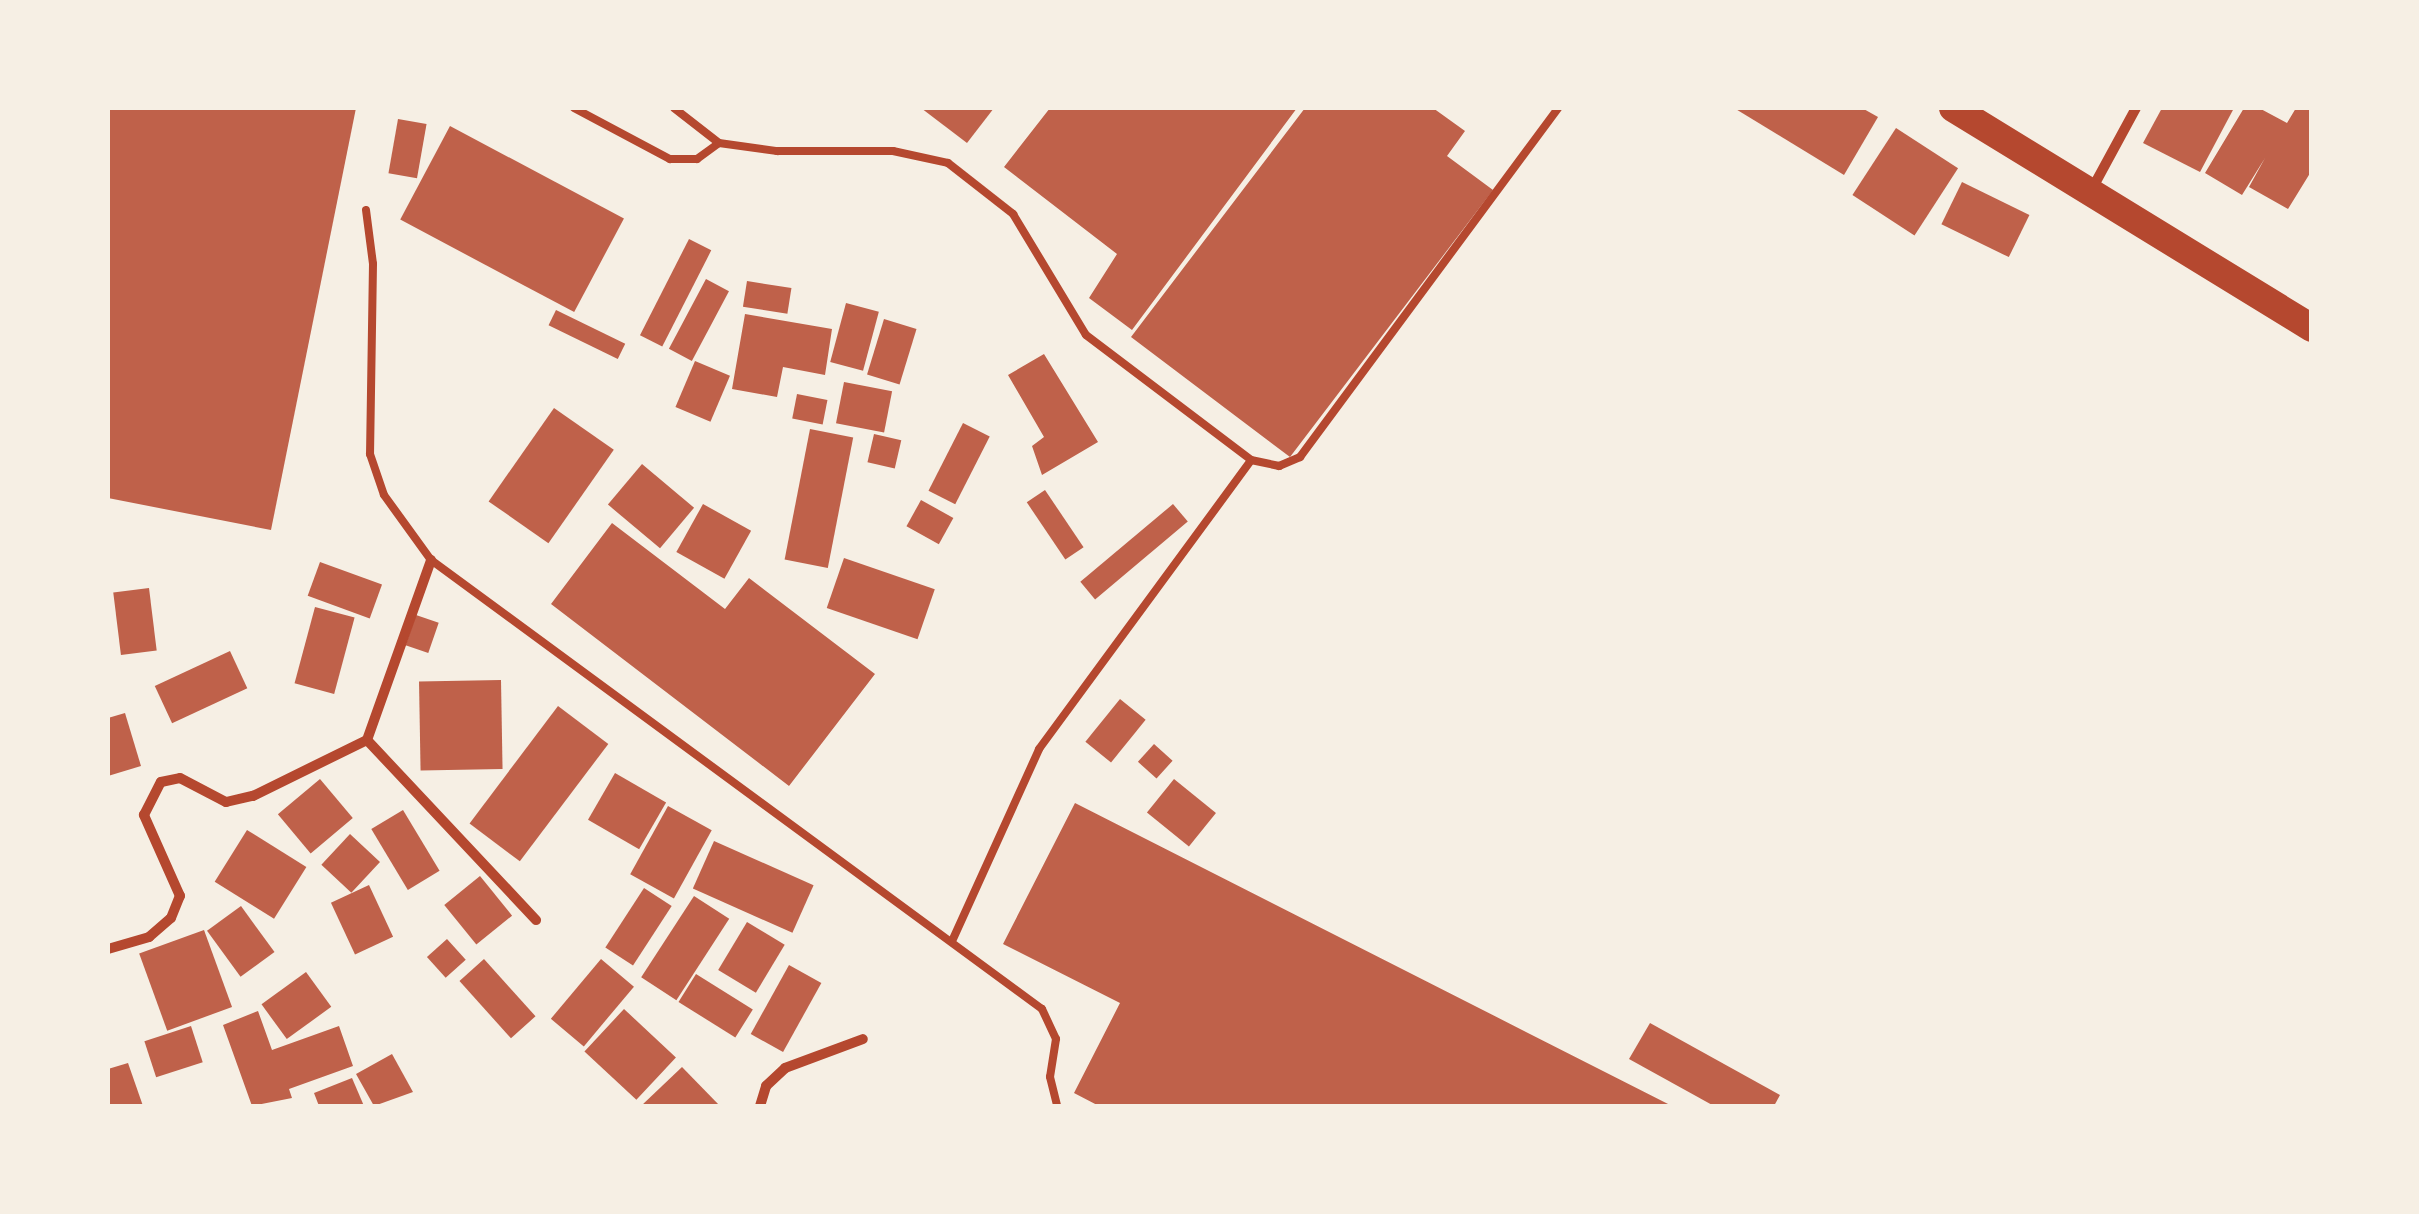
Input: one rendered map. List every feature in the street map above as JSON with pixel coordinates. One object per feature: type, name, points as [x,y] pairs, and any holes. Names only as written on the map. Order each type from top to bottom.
[{"type":"highway","points":[[1953,108],[2089,195],[2312,328]]},
{"type":"street","points":[[2089,195],[2136,108]]},
{"type":"street","points":[[108,949],[149,937],[171,918],[180,896],[144,816],[162,782],[180,778],[226,802],[253,796],[366,740],[431,560]]},
{"type":"street","points":[[366,740],[536,920]]},
{"type":"street","points":[[760,1106],[766,1086],[785,1068],[863,1039]]},
{"type":"lane","points":[[574,108],[670,159],[697,158],[720,143]]},
{"type":"lane","points":[[674,108],[720,143],[777,151],[894,151],[948,163],[1013,214],[1057,278],[1086,335],[1252,460],[1279,466],[1300,457],[1558,108]]},
{"type":"lane","points":[[366,210],[372,264],[370,454],[384,495],[431,560],[952,939],[1051,1021],[1056,1106]]},
{"type":"lane","points":[[952,939],[1039,749],[1252,460]]},
{"type":"building","points":[[108,108],[356,108],[271,530],[108,498]]},
{"type":"building","points":[[921,108],[994,108],[967,143]]},
{"type":"building","points":[[1050,108],[1297,108],[1132,330],[1089,298],[1117,254],[1004,167]]},
{"type":"building","points":[[1305,108],[1433,108],[1465,131],[1447,156],[1493,190],[1290,457],[1131,337]]},
{"type":"building","points":[[1734,108],[1862,108],[1878,117],[1844,175]]},
{"type":"building","points":[[2162,108],[2234,108],[2200,172],[2143,143]]},
{"type":"building","points":[[2244,108],[2259,108],[2287,123],[2296,108],[2312,108],[2312,170],[2288,209],[2249,187],[2265,158],[2242,195],[2205,173]]},
{"type":"building","points":[[398,119],[427,124],[417,178],[388,173]]},
{"type":"building","points":[[450,126],[624,218],[574,312],[400,220]]},
{"type":"building","points":[[1896,128],[1958,168],[1914,235],[1852,195]]},
{"type":"building","points":[[1962,182],[2029,215],[2009,257],[1941,224]]},
{"type":"building","points":[[689,239],[711,250],[662,347],[640,335]]},
{"type":"building","points":[[706,279],[729,291],[692,361],[669,349]]},
{"type":"building","points":[[747,281],[791,288],[787,314],[743,307]]},
{"type":"building","points":[[846,303],[879,312],[863,371],[830,362]]},
{"type":"building","points":[[556,310],[625,344],[618,359],[549,325]]},
{"type":"building","points":[[745,314],[832,329],[825,375],[783,367],[777,397],[732,389]]},
{"type":"building","points":[[884,319],[917,329],[900,384],[867,374]]},
{"type":"building","points":[[1044,354],[1098,442],[1042,475],[1032,446],[1044,437],[1008,375]]},
{"type":"building","points":[[695,361],[730,376],[710,422],[675,407]]},
{"type":"building","points":[[844,382],[892,391],[884,433],[836,423]]},
{"type":"building","points":[[797,394],[827,400],[823,424],[792,419]]},
{"type":"building","points":[[554,408],[614,450],[548,543],[489,501]]},
{"type":"building","points":[[963,423],[990,437],[955,504],[928,491]]},
{"type":"building","points":[[810,429],[853,437],[828,568],[785,560]]},
{"type":"building","points":[[874,434],[901,440],[895,469],[867,462]]},
{"type":"building","points":[[642,464],[694,508],[660,548],[608,505]]},
{"type":"building","points":[[1045,490],[1084,547],[1065,560],[1027,502]]},
{"type":"building","points":[[921,500],[953,518],[939,544],[906,526]]},
{"type":"building","points":[[703,504],[751,531],[724,579],[676,552]]},
{"type":"building","points":[[1173,504],[1188,522],[1095,599],[1080,582]]},
{"type":"building","points":[[612,523],[725,609],[749,578],[875,674],[789,786],[551,604]]},
{"type":"building","points":[[844,558],[935,589],[918,639],[827,608]]},
{"type":"building","points":[[320,562],[382,585],[370,618],[308,596]]},
{"type":"building","points":[[149,588],[157,651],[121,655],[113,592]]},
{"type":"building","points":[[315,607],[355,618],[334,694],[295,683]]},
{"type":"building","points":[[416,615],[439,623],[428,653],[406,645]]},
{"type":"building","points":[[230,651],[247,688],[172,723],[155,686]]},
{"type":"building","points":[[501,680],[503,769],[421,770],[419,681]]},
{"type":"building","points":[[1120,699],[1146,720],[1111,763],[1085,742]]},
{"type":"building","points":[[558,706],[608,744],[520,861],[470,823]]},
{"type":"building","points":[[125,713],[141,766],[108,776],[108,718]]},
{"type":"building","points":[[1154,744],[1173,761],[1157,779],[1138,762]]},
{"type":"building","points":[[615,773],[666,802],[639,849],[588,820]]},
{"type":"building","points":[[320,779],[353,818],[311,853],[278,814]]},
{"type":"building","points":[[1174,779],[1216,813],[1189,846],[1147,812]]},
{"type":"building","points":[[1075,803],[1672,1106],[1099,1106],[1074,1093],[1120,1003],[1003,944]]},
{"type":"building","points":[[668,806],[712,830],[674,898],[630,874]]},
{"type":"building","points":[[403,810],[440,871],[408,890],[371,829]]},
{"type":"building","points":[[247,830],[306,867],[274,919],[215,882]]},
{"type":"building","points":[[350,834],[380,862],[351,893],[321,865]]},
{"type":"building","points":[[714,841],[814,885],[792,933],[693,889]]},
{"type":"building","points":[[480,876],[512,916],[476,945],[444,905]]},
{"type":"building","points":[[369,885],[393,937],[355,954],[331,903]]},
{"type":"building","points":[[644,888],[672,906],[633,966],[605,948]]},
{"type":"building","points":[[694,896],[729,919],[676,1000],[641,977]]},
{"type":"building","points":[[241,906],[275,952],[241,977],[207,931]]},
{"type":"building","points":[[747,922],[785,945],[756,993],[718,970]]},
{"type":"building","points":[[204,930],[232,1007],[167,1031],[139,954]]},
{"type":"building","points":[[447,939],[466,960],[446,978],[427,957]]},
{"type":"building","points":[[484,959],[536,1016],[511,1038],[459,981]]},
{"type":"building","points":[[601,959],[634,987],[584,1046],[551,1019]]},
{"type":"building","points":[[789,965],[821,983],[783,1052],[751,1034]]},
{"type":"building","points":[[306,972],[331,1007],[287,1039],[262,1004]]},
{"type":"building","points":[[696,974],[753,1010],[735,1037],[679,1002]]},
{"type":"building","points":[[624,1009],[676,1057],[636,1100],[584,1051]]},
{"type":"building","points":[[258,1011],[272,1050],[339,1026],[353,1066],[289,1089],[292,1098],[252,1106],[223,1025]]},
{"type":"building","points":[[1650,1023],[1780,1095],[1774,1106],[1714,1106],[1629,1059]]},
{"type":"building","points":[[191,1026],[203,1062],[156,1077],[144,1041]]},
{"type":"building","points":[[392,1054],[413,1092],[374,1106],[356,1074]]},
{"type":"building","points":[[128,1063],[143,1106],[108,1106],[108,1069]]},
{"type":"building","points":[[682,1067],[720,1106],[641,1106]]},
{"type":"building","points":[[352,1078],[364,1106],[319,1106],[314,1093]]}]
